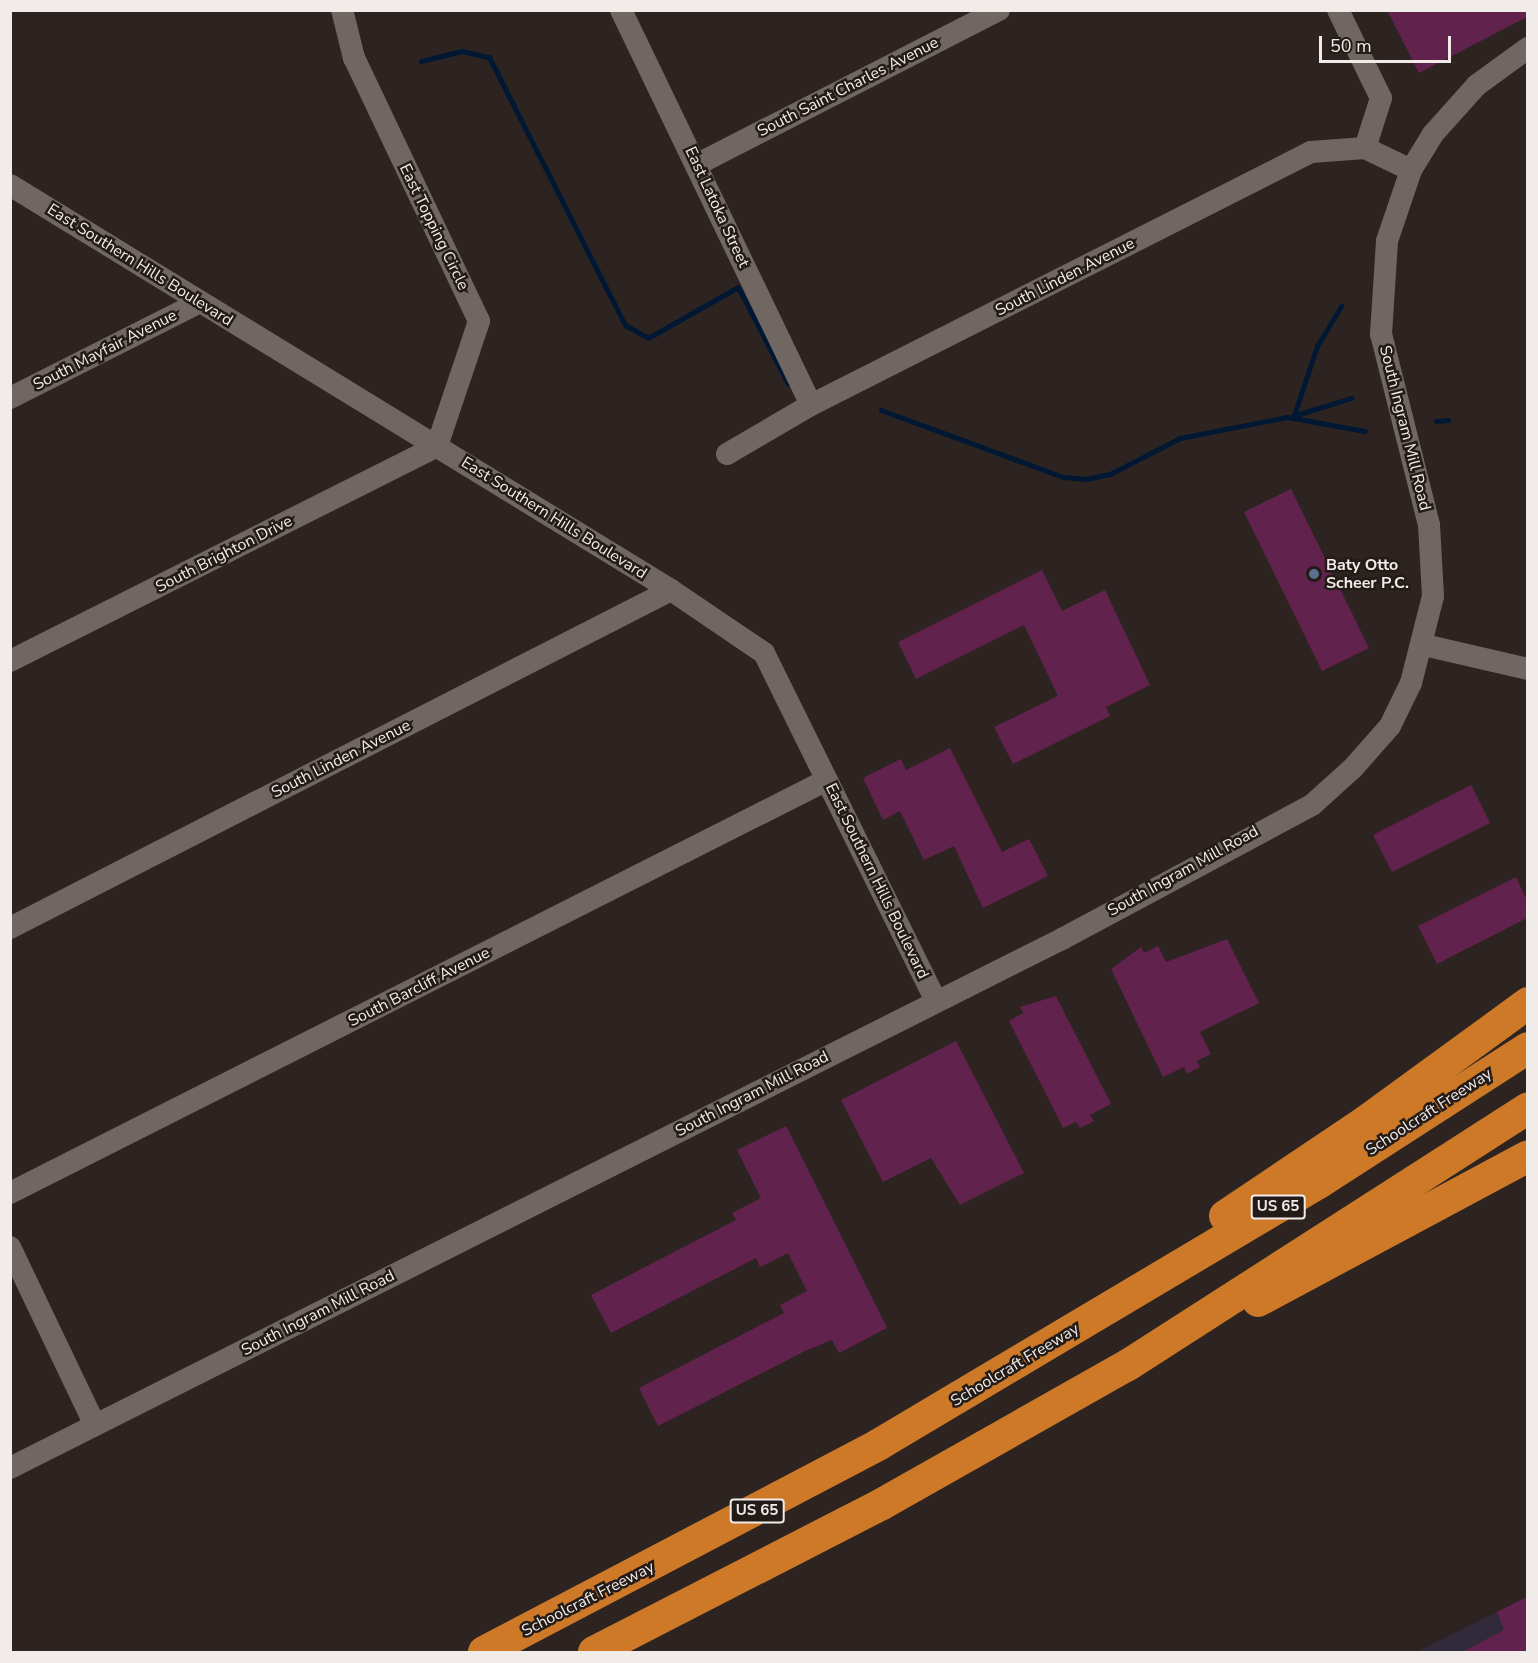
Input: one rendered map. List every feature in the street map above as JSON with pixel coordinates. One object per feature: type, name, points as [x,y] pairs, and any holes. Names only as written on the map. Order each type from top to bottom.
[{"type":"highway","points":[[1025,1360],[1527,1003]]},
{"type":"highway","name":"Schoolcraft Freeway","points":[[484,1653],[788,1494],[1025,1360],[1320,1182],[1527,1048]]},
{"type":"highway","points":[[1128,1365],[1527,1108]]},
{"type":"highway","points":[[594,1653],[882,1504],[1128,1365],[1347,1257],[1527,1156]]},
{"type":"street","name":"East Topping Circle","points":[[342,10],[354,58],[479,321],[437,446]]},
{"type":"street","name":"East Latoka Street","points":[[621,10],[698,164],[811,405]]},
{"type":"street","name":"South Saint Charles Avenue","points":[[698,164],[999,10]]},
{"type":"street","points":[[1338,10],[1381,98],[1365,148]]},
{"type":"street","name":"South Ingram Mill Road","points":[[10,1468],[936,1001],[1312,805],[1390,726],[1424,645],[1433,597],[1432,549],[1385,357],[1380,311],[1387,241],[1411,170],[1461,100],[1527,48]]},
{"type":"street","name":"South Linden Avenue","points":[[727,454],[811,405],[1311,152],[1365,148],[1411,170]]},
{"type":"street","name":"East Southern Hills Boulevard","points":[[10,185],[671,590],[764,653],[936,1001]]},
{"type":"street","name":"South Mayfair Avenue","points":[[10,398],[200,302]]},
{"type":"street","name":"South Brighton Drive","points":[[10,661],[437,446]]},
{"type":"street","name":"South Linden Avenue","points":[[10,928],[671,590]]},
{"type":"street","points":[[1424,645],[1527,669]]},
{"type":"street","name":"South Barcliff Avenue","points":[[10,1193],[827,780]]},
{"type":"street","points":[[10,1247],[95,1425]]},
{"type":"shaded area","points":[[1527,1596],[1527,1652],[1417,1652],[1497,1612]]},
{"type":"building","points":[[1387,10],[1527,10],[1527,17],[1419,73]]},
{"type":"building","points":[[1291,489],[1369,648],[1322,671],[1244,512]]},
{"type":"building","points":[[1042,570],[1062,611],[1105,590],[1150,685],[1106,707],[1110,716],[1013,764],[994,727],[1058,696],[1024,625],[916,679],[898,642]]},
{"type":"building","points":[[950,748],[1002,852],[1029,839],[1048,876],[983,908],[954,846],[924,860],[900,811],[883,820],[863,778],[901,759],[906,770]]},
{"type":"building","points":[[1471,785],[1490,823],[1392,872],[1373,835]]},
{"type":"building","points":[[1516,877],[1527,900],[1527,918],[1437,964],[1418,926]]},
{"type":"building","points":[[1227,939],[1259,1003],[1200,1032],[1211,1054],[1197,1061],[1200,1067],[1187,1074],[1184,1067],[1163,1077],[1111,969],[1141,947],[1144,953],[1158,946],[1166,962]]},
{"type":"building","points":[[1056,996],[1111,1104],[1090,1115],[1094,1121],[1080,1128],[1076,1122],[1063,1128],[1009,1021],[1023,1013],[1020,1007]]},
{"type":"building","points":[[956,1041],[1024,1173],[960,1205],[931,1158],[883,1182],[841,1100]]},
{"type":"building","points":[[786,1126],[887,1328],[839,1353],[832,1340],[805,1351],[658,1426],[639,1388],[784,1313],[780,1305],[807,1291],[788,1253],[760,1267],[756,1258],[611,1333],[591,1295],[736,1220],[732,1213],[761,1198],[737,1150]]},
{"type":"building","points":[[1527,1597],[1527,1653],[1460,1653],[1504,1630],[1497,1612]]},
{"type":"waterway","points":[[421,61],[462,51],[489,57],[625,325],[648,338],[738,287],[788,384]]},
{"type":"waterway","points":[[1294,415],[1317,346],[1341,306]]},
{"type":"waterway","points":[[1293,416],[1351,398]]},
{"type":"waterway","points":[[881,410],[1063,477],[1086,479],[1110,474],[1180,438],[1287,417],[1365,431]]},
{"type":"waterway","points":[[1436,421],[1448,420]]},
{"type":"place","name":"Baty Otto Scheer P.C.","points":[[1314,574]]}]
